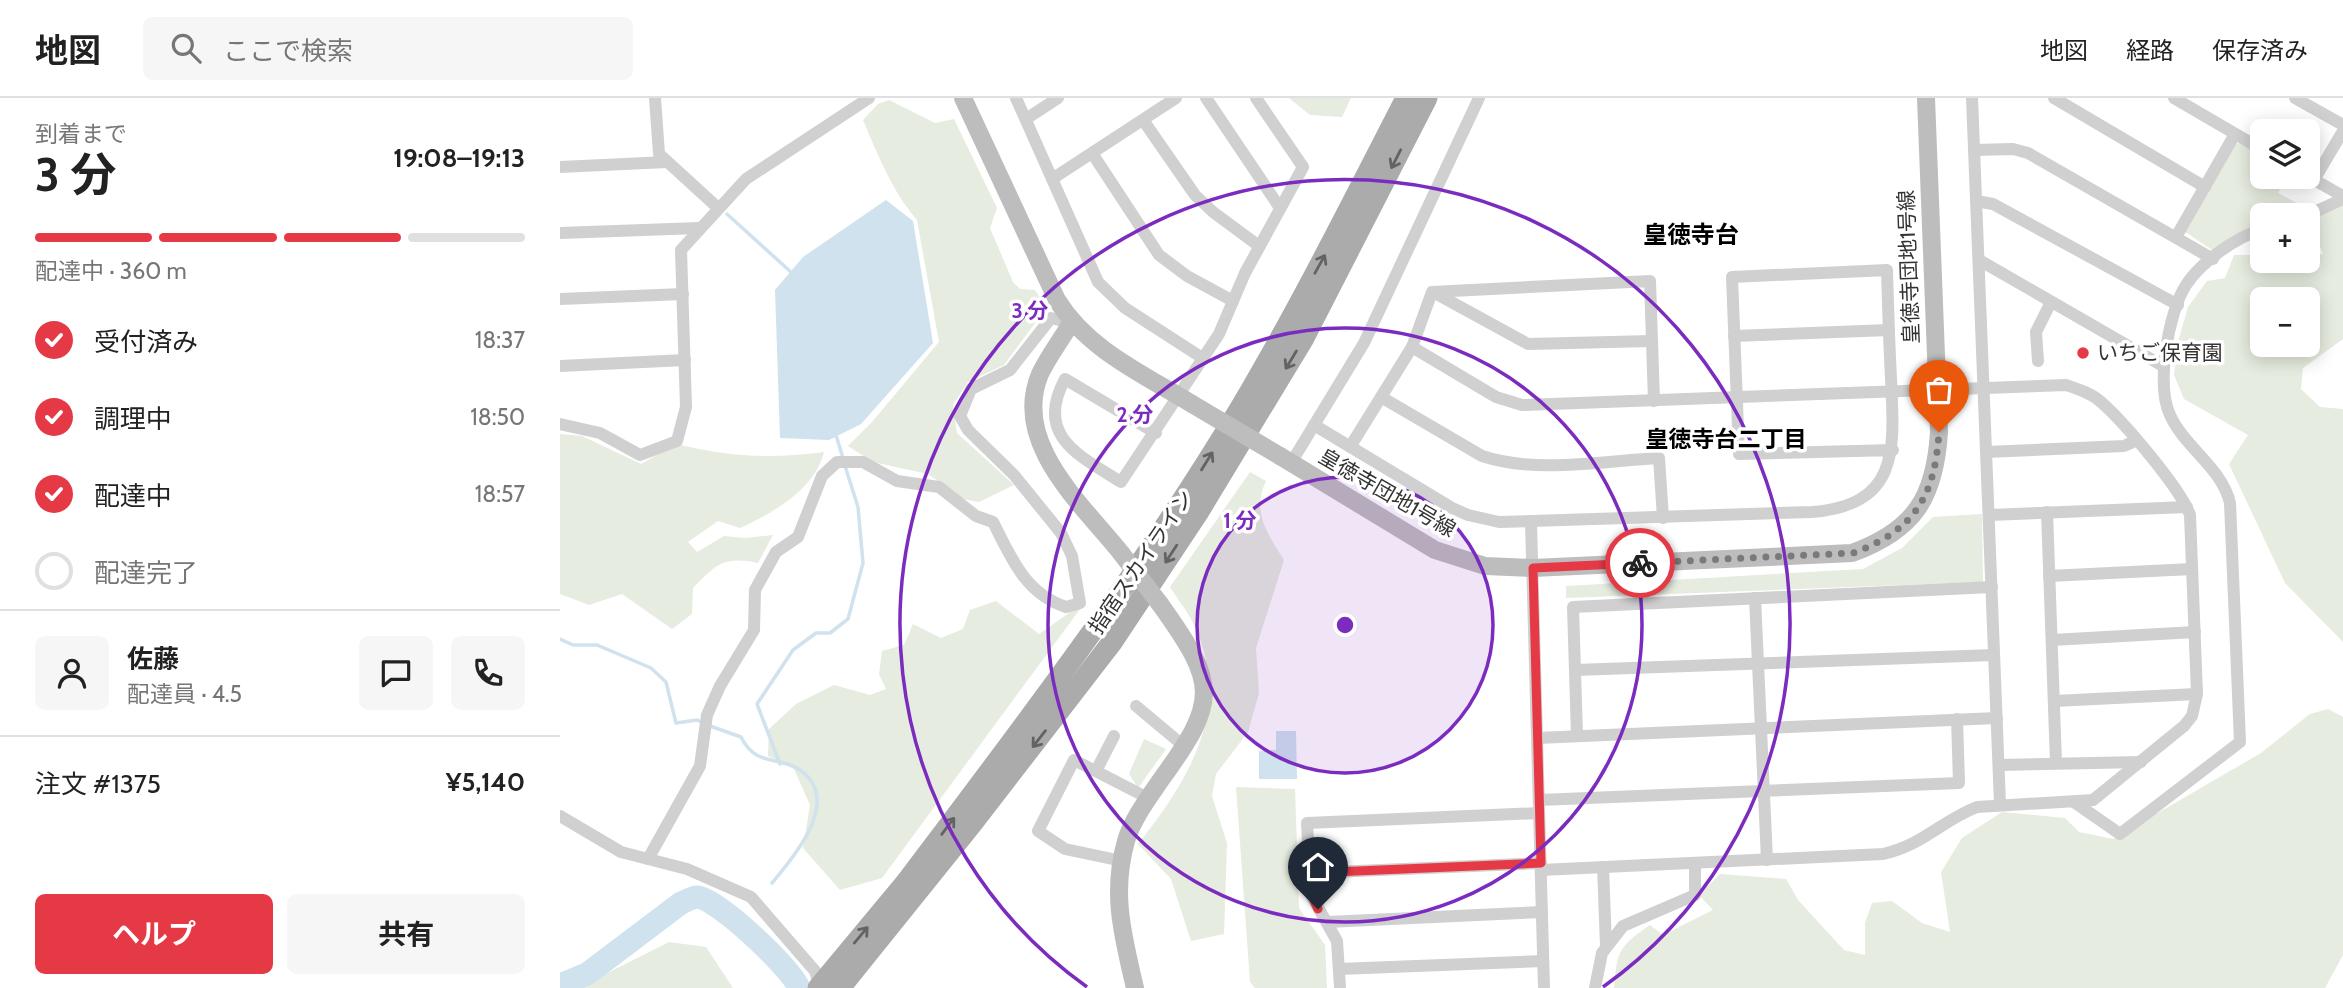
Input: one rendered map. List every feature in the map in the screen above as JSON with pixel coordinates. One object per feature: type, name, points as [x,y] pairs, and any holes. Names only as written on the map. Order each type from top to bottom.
[{"type":"main road","name":"指宿スカイライン","points":[[840,988],[1091,636],[1181,503],[1253,385],[1343,221],[1406,98]]},
{"type":"main road","name":"指宿スカイライン","points":[[819,988],[910,889],[1113,641],[1198,513],[1304,338],[1427,98]]},
{"type":"street","points":[[655,98],[659,154],[717,208]]},
{"type":"street","points":[[560,424],[600,433],[640,455],[677,441],[686,407],[681,250],[746,179],[869,98]]},
{"type":"street","name":"皇徳寺団地1号線","points":[[963,98],[1057,300],[1071,323],[1095,345],[1435,550],[1485,566],[1533,568],[1853,553],[1877,544],[1915,513],[1930,491],[1937,463],[1937,388],[1926,98]]},
{"type":"street","points":[[1016,98],[1090,267],[1107,294],[1204,359]]},
{"type":"street","points":[[1026,119],[1058,98]]},
{"type":"street","points":[[1052,179],[1176,98]]},
{"type":"street","points":[[1206,98],[1280,208]]},
{"type":"street","points":[[1156,433],[1065,379],[1057,393],[1056,426],[1070,449],[1121,482],[1156,433],[1186,400],[1259,246],[1303,167],[1256,98]]},
{"type":"street","points":[[1285,460],[1314,425],[1364,344],[1479,98]]},
{"type":"street","points":[[1972,98],[2000,804]]},
{"type":"street","points":[[2054,98],[2205,187]]},
{"type":"street","points":[[2174,98],[2250,143]]},
{"type":"street","points":[[2295,98],[2343,125]]},
{"type":"street","points":[[1143,120],[1195,195],[1259,246]]},
{"type":"street","points":[[2320,165],[2343,131]]},
{"type":"street","points":[[2176,237],[2235,134]]},
{"type":"street","points":[[1974,150],[2013,149],[2028,153],[2213,259]]},
{"type":"street","points":[[1092,153],[1159,255],[1187,276],[1233,301]]},
{"type":"street","points":[[560,167],[667,162]]},
{"type":"street","points":[[2320,184],[2343,198]]},
{"type":"street","points":[[2320,209],[2343,198]]},
{"type":"street","points":[[1976,201],[1993,204],[2178,305]]},
{"type":"street","points":[[560,233],[699,228]]},
{"type":"street","points":[[2074,802],[2120,834],[2240,742],[2230,503],[2222,482],[2170,416],[2164,397],[2163,366],[2178,305],[2187,283],[2232,243],[2250,235]]},
{"type":"street","points":[[1979,260],[2163,366]]},
{"type":"street","points":[[1314,425],[1468,515],[1499,522],[1812,512],[1840,508],[1873,489],[1893,450],[1886,270],[1732,277],[1734,336],[1739,454],[1893,450]]},
{"type":"street","points":[[1432,292],[1650,281],[1654,401]]},
{"type":"street","points":[[1350,447],[1412,347],[1432,292]]},
{"type":"street","points":[[1432,292],[1528,344],[1652,341]]},
{"type":"street","points":[[560,299],[683,294]]},
{"type":"street","points":[[2038,361],[2036,332],[2052,302]]},
{"type":"street","points":[[648,859],[699,766],[708,715],[720,686],[754,630],[755,590],[776,552],[798,537],[822,475],[837,462],[863,463],[897,481],[939,487],[976,516],[993,522],[1020,575],[1042,595],[1066,607],[1080,603],[1072,556],[1061,533],[1014,475],[968,430],[960,416],[971,389],[1010,370],[1051,318],[1071,323],[1041,374],[1033,408],[1039,444],[1055,469],[1190,645],[1201,667],[1204,689],[1202,715],[1185,747],[1148,798],[1127,839],[1117,900],[1135,988]]},
{"type":"street","points":[[1734,336],[1889,330]]},
{"type":"street","points":[[1310,873],[1602,867],[1883,854],[1899,851],[1916,845],[1961,813],[2000,804],[2074,802],[2099,796],[2192,716],[2197,694],[2187,507],[2099,400],[2078,389],[2066,385],[1984,386],[1654,401],[1514,404],[1496,397],[1412,347]]},
{"type":"street","points":[[560,366],[685,360]]},
{"type":"street","points":[[1381,397],[1482,456],[1499,461],[1527,465],[1659,458],[1663,518]]},
{"type":"street","points":[[1986,453],[2124,446],[2136,442]]},
{"type":"street","points":[[1989,514],[2187,507]]},
{"type":"street","points":[[2047,512],[2056,763]]},
{"type":"street","points":[[1531,523],[1544,988]]},
{"type":"street","points":[[2049,576],[2192,569]]},
{"type":"street","points":[[1577,736],[1573,607],[1992,587]]},
{"type":"street","points":[[1755,598],[1767,860]]},
{"type":"street","points":[[2052,640],[2195,632]]},
{"type":"street","points":[[1575,670],[1994,654]]},
{"type":"street","points":[[2054,701],[2197,694]]},
{"type":"street","points":[[1136,706],[1185,747]]},
{"type":"street","points":[[1537,738],[1997,718]]},
{"type":"street","points":[[1340,988],[1337,941],[1313,902],[1307,823],[1764,791],[1959,783],[1957,719]]},
{"type":"street","points":[[1096,771],[1114,736]]},
{"type":"street","points":[[1122,861],[1065,849],[1038,831],[1074,760],[1148,798]]},
{"type":"street","points":[[1999,765],[2141,762]]},
{"type":"street","points":[[560,816],[612,848],[687,869],[751,897],[815,971],[819,988]]},
{"type":"street","points":[[1595,988],[1598,964],[1606,946],[1632,921],[1692,898],[1695,890],[1695,863]]},
{"type":"street","points":[[1602,867],[1606,946]]},
{"type":"street","points":[[1327,922],[1542,912]]},
{"type":"street","points":[[1339,969],[1543,961]]},
{"type":"shaded area","points":[[1289,98],[1351,98],[1342,117],[1310,115]]},
{"type":"shaded area","points":[[889,100],[935,123],[954,119],[997,208],[990,228],[1013,282],[1020,289],[1035,290],[1040,298],[1041,315],[1004,365],[968,382],[953,405],[957,433],[1014,485],[979,502],[963,499],[928,474],[873,462],[848,446],[872,422],[939,342],[917,220],[893,185],[863,120],[878,104]]},
{"type":"shaded area","points":[[2240,143],[2250,149],[2250,189],[2280,189],[2278,193],[2297,203],[2250,203],[2250,231],[2212,250],[2184,231],[2235,144]]},
{"type":"shaded area","points":[[2343,204],[2343,339],[2320,356],[2320,287],[2250,287],[2250,357],[2318,357],[2303,368],[2301,389],[2320,407],[2343,409],[2343,642],[2285,583],[2229,464],[2248,435],[2184,399],[2174,375],[2178,342],[2188,307],[2207,281],[2225,278],[2234,255],[2250,255],[2250,273],[2320,273],[2320,254],[2323,254],[2320,247],[2320,215]]},
{"type":"shaded area","points":[[560,434],[582,436],[641,464],[676,444],[750,456],[824,452],[812,477],[779,507],[740,528],[718,521],[688,542],[697,552],[724,536],[745,538],[773,535],[758,563],[728,562],[708,573],[693,588],[692,614],[672,629],[622,594],[589,605],[560,594]]},
{"type":"shaded area","points":[[1250,472],[1266,481],[1260,503],[1263,522],[1284,560],[1256,648],[1259,693],[1248,732],[1216,774],[1212,796],[1227,843],[1224,934],[1191,941],[1171,879],[1138,844],[1174,794],[1189,767],[1207,712],[1209,683],[1205,654],[1191,618],[1170,587]]},
{"type":"shaded area","points":[[1982,514],[1983,582],[1566,598],[1566,586],[1863,569],[1902,548],[1933,517]]},
{"type":"shaded area","points":[[996,601],[1039,634],[1086,601],[882,878],[840,890],[803,848],[810,805],[794,769],[768,756],[769,729],[796,704],[834,685],[870,695],[886,689],[879,674],[882,651],[904,645],[913,624],[941,638],[963,629],[970,610]]},
{"type":"shaded area","points":[[2328,709],[2343,717],[2343,955],[2325,988],[1614,988],[1619,957],[1626,944],[1650,925],[1663,935],[1713,910],[1699,895],[1720,874],[1786,879],[1798,900],[1844,950],[1865,955],[1865,923],[1872,903],[1892,901],[1922,923],[1950,932],[1941,872],[1962,838],[2002,812],[2065,818],[2079,832],[2113,839],[2261,753],[2310,714]]},
{"type":"shaded area","points":[[1144,739],[1166,749],[1138,788],[1129,774]]},
{"type":"shaded area","points":[[1236,787],[1295,789],[1299,908],[1325,945],[1327,988],[1255,988],[1250,982]]},
{"type":"shaded area","points":[[669,942],[706,947],[733,988],[578,988]]},
{"type":"water","points":[[886,200],[913,221],[933,343],[861,424],[829,440],[780,438],[775,290],[803,257]]},
{"type":"water","points":[[1276,731],[1296,731],[1297,779],[1259,779],[1259,751],[1276,750]]},
{"type":"waterway","points":[[727,214],[792,273]]},
{"type":"waterway","points":[[835,432],[843,458]]},
{"type":"waterway","points":[[780,764],[757,704],[793,650],[816,633],[830,633],[848,619],[863,563],[858,507],[845,466]]},
{"type":"waterway","points":[[560,639],[573,645],[597,645],[651,668],[666,682],[676,723],[697,720],[703,723]]},
{"type":"waterway","points":[[710,726],[741,737],[754,753],[793,766],[812,782],[817,797],[816,812],[810,828],[792,859],[772,883]]},
{"type":"waterway","points":[[560,985],[587,974],[681,903],[697,897],[720,909],[753,936],[783,966],[799,988]]},
{"type":"way so far","points":[[1640,563],[1853,553],[1877,544],[1897,531],[1915,513],[1930,491],[1937,463],[1939,432]]},
{"type":"place","name":"いちご保育園","points":[[2083,353]]},
{"type":"district","name":"皇徳寺台","points":[[1691,235]]},
{"type":"district","name":"皇徳寺台二丁目","points":[[1726,439]]},
{"type":"route","points":[[1318,909],[1311,894],[1310,873],[1541,863],[1533,568],[1640,563]]}]
